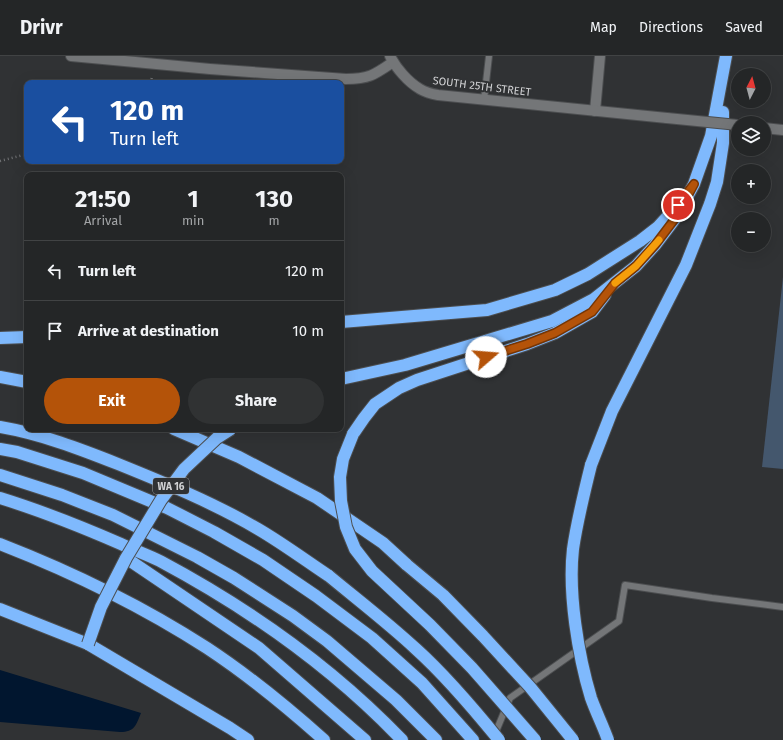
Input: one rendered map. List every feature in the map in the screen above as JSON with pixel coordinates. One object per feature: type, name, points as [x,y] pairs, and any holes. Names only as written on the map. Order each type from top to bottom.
[{"type":"highway","points":[[344,378],[405,365],[552,321],[594,299],[636,266],[655,245],[677,216],[694,184],[711,136],[726,56]]},
{"type":"highway","points":[[608,740],[591,698],[582,666],[572,590],[573,550],[581,504],[591,465],[612,411],[686,265],[717,182],[723,143],[723,76]]},
{"type":"highway","points":[[344,322],[487,310],[555,290],[588,274],[640,241],[658,227],[694,184]]},
{"type":"highway","points":[[535,740],[472,668],[430,625],[372,571],[355,549],[346,527],[341,501],[340,477],[343,459],[353,434],[375,404],[399,388],[417,380],[527,344],[555,333],[592,312],[615,283]]},
{"type":"highway","points":[[0,338],[24,337]]},
{"type":"highway","points":[[0,377],[24,381]]},
{"type":"highway","name":"WA 16","points":[[0,427],[24,432]]},
{"type":"highway","name":"WA 16","points":[[24,432],[70,445],[138,472],[182,491],[257,528],[329,576],[417,650],[471,706],[498,740]]},
{"type":"highway","points":[[181,432],[239,457],[318,498],[383,543],[443,595],[483,636],[530,687],[573,740]]},
{"type":"highway","points":[[88,644],[101,607],[126,558],[161,500],[184,469],[217,438],[226,432]]},
{"type":"highway","points":[[0,449],[17,452],[83,473],[167,508],[214,532],[263,560],[316,596],[372,638],[422,683],[473,740]]},
{"type":"highway","points":[[0,475],[62,495],[113,515],[197,557],[234,578],[293,616],[327,641],[396,700],[436,740]]},
{"type":"highway","points":[[0,498],[47,513],[97,533],[159,561],[209,590],[253,618],[332,676],[361,700],[402,740]]},
{"type":"highway","points":[[0,544],[122,598],[207,648],[263,689],[324,740]]},
{"type":"highway","points":[[126,558],[259,648],[365,740]]},
{"type":"highway","points":[[0,608],[88,644],[248,740]]},
{"type":"street","name":"SOUTH 25TH STREET","points":[[71,56],[210,69],[346,79],[368,78],[374,75],[392,59],[409,81],[419,89],[438,95],[731,124]]},
{"type":"street","points":[[594,111],[600,56]]},
{"type":"street","points":[[771,128],[783,130]]},
{"type":"lane","points":[[484,100],[489,56]]},
{"type":"lane","points":[[498,740],[497,729],[510,698],[619,621],[625,585],[783,607]]},
{"type":"path","points":[[0,160],[24,155]]},
{"type":"shaded area","points":[[783,277],[783,469],[762,467]]},
{"type":"shaded area","points":[[0,670],[141,713],[134,727],[125,732],[0,722]]},
{"type":"slow traffic","points":[[615,283],[636,266],[659,240]]},
{"type":"route","points":[[486,357],[555,333],[592,312],[615,283],[636,266],[655,245],[677,216],[694,184],[678,205]]}]
